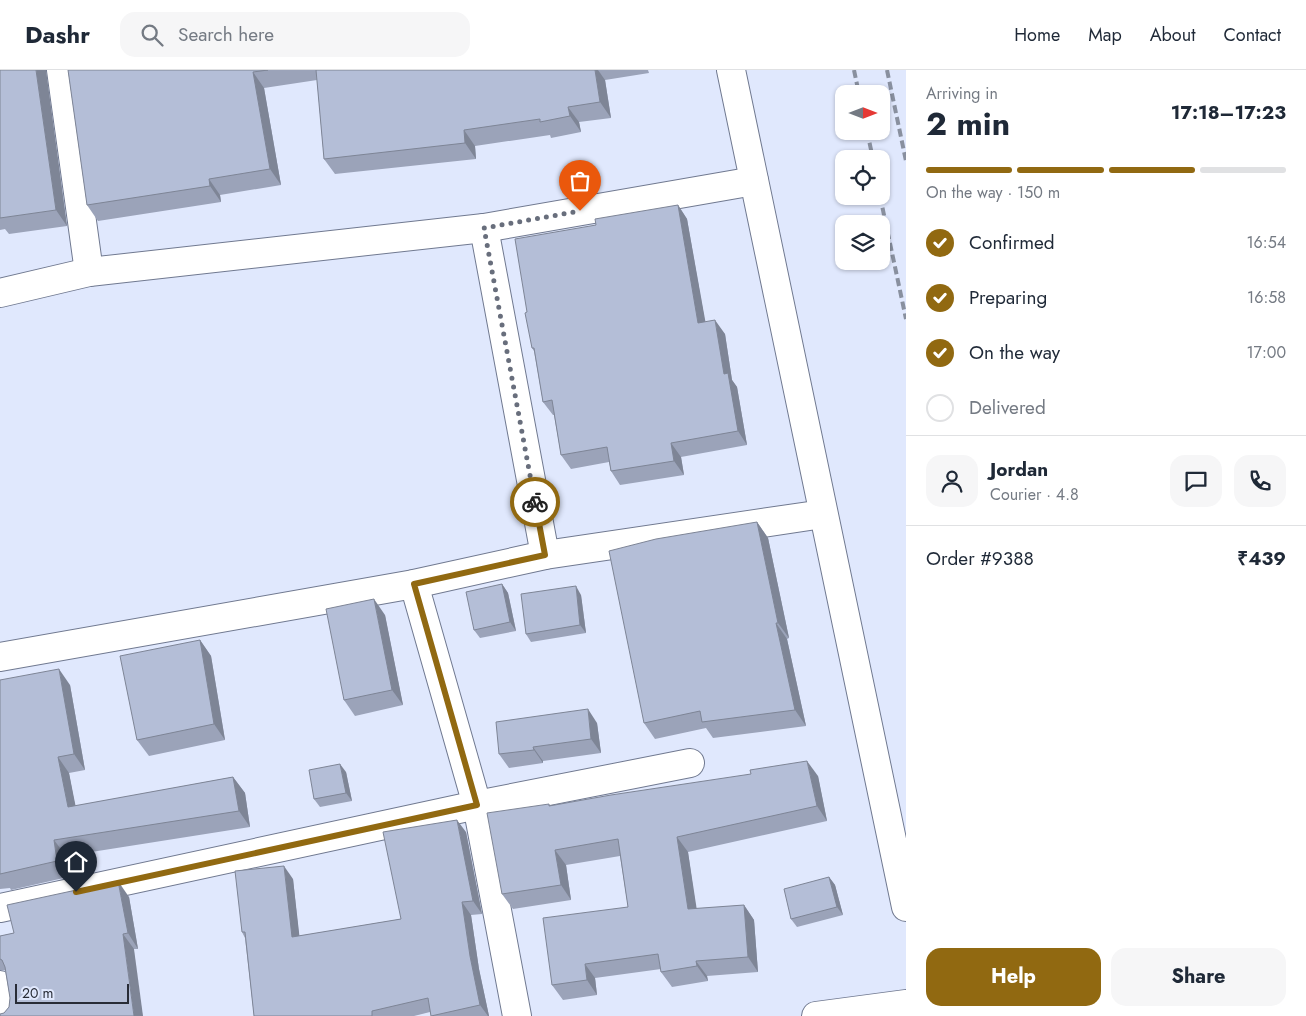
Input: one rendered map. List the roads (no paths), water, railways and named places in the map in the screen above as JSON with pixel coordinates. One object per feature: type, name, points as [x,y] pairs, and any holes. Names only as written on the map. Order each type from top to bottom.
[{"type":"street","points":[[61,70],[89,272]]},
{"type":"street","points":[[731,70],[906,906]]},
{"type":"street","points":[[0,293],[89,272],[484,228],[754,180]]},
{"type":"street","points":[[484,228],[545,555]]},
{"type":"street","points":[[0,657],[414,584],[545,555],[823,514]]},
{"type":"street","points":[[414,584],[477,805],[517,1016]]},
{"type":"street","points":[[0,908],[477,805],[690,763]]},
{"type":"street","points":[[0,986],[6,1016]]},
{"type":"street","points":[[816,1016],[906,1004]]},
{"type":"railway","points":[[854,70],[857,85]]},
{"type":"railway","points":[[887,70],[906,161]]},
{"type":"railway","points":[[869,140],[871,150]]},
{"type":"railway","points":[[882,205],[906,319]]}]
